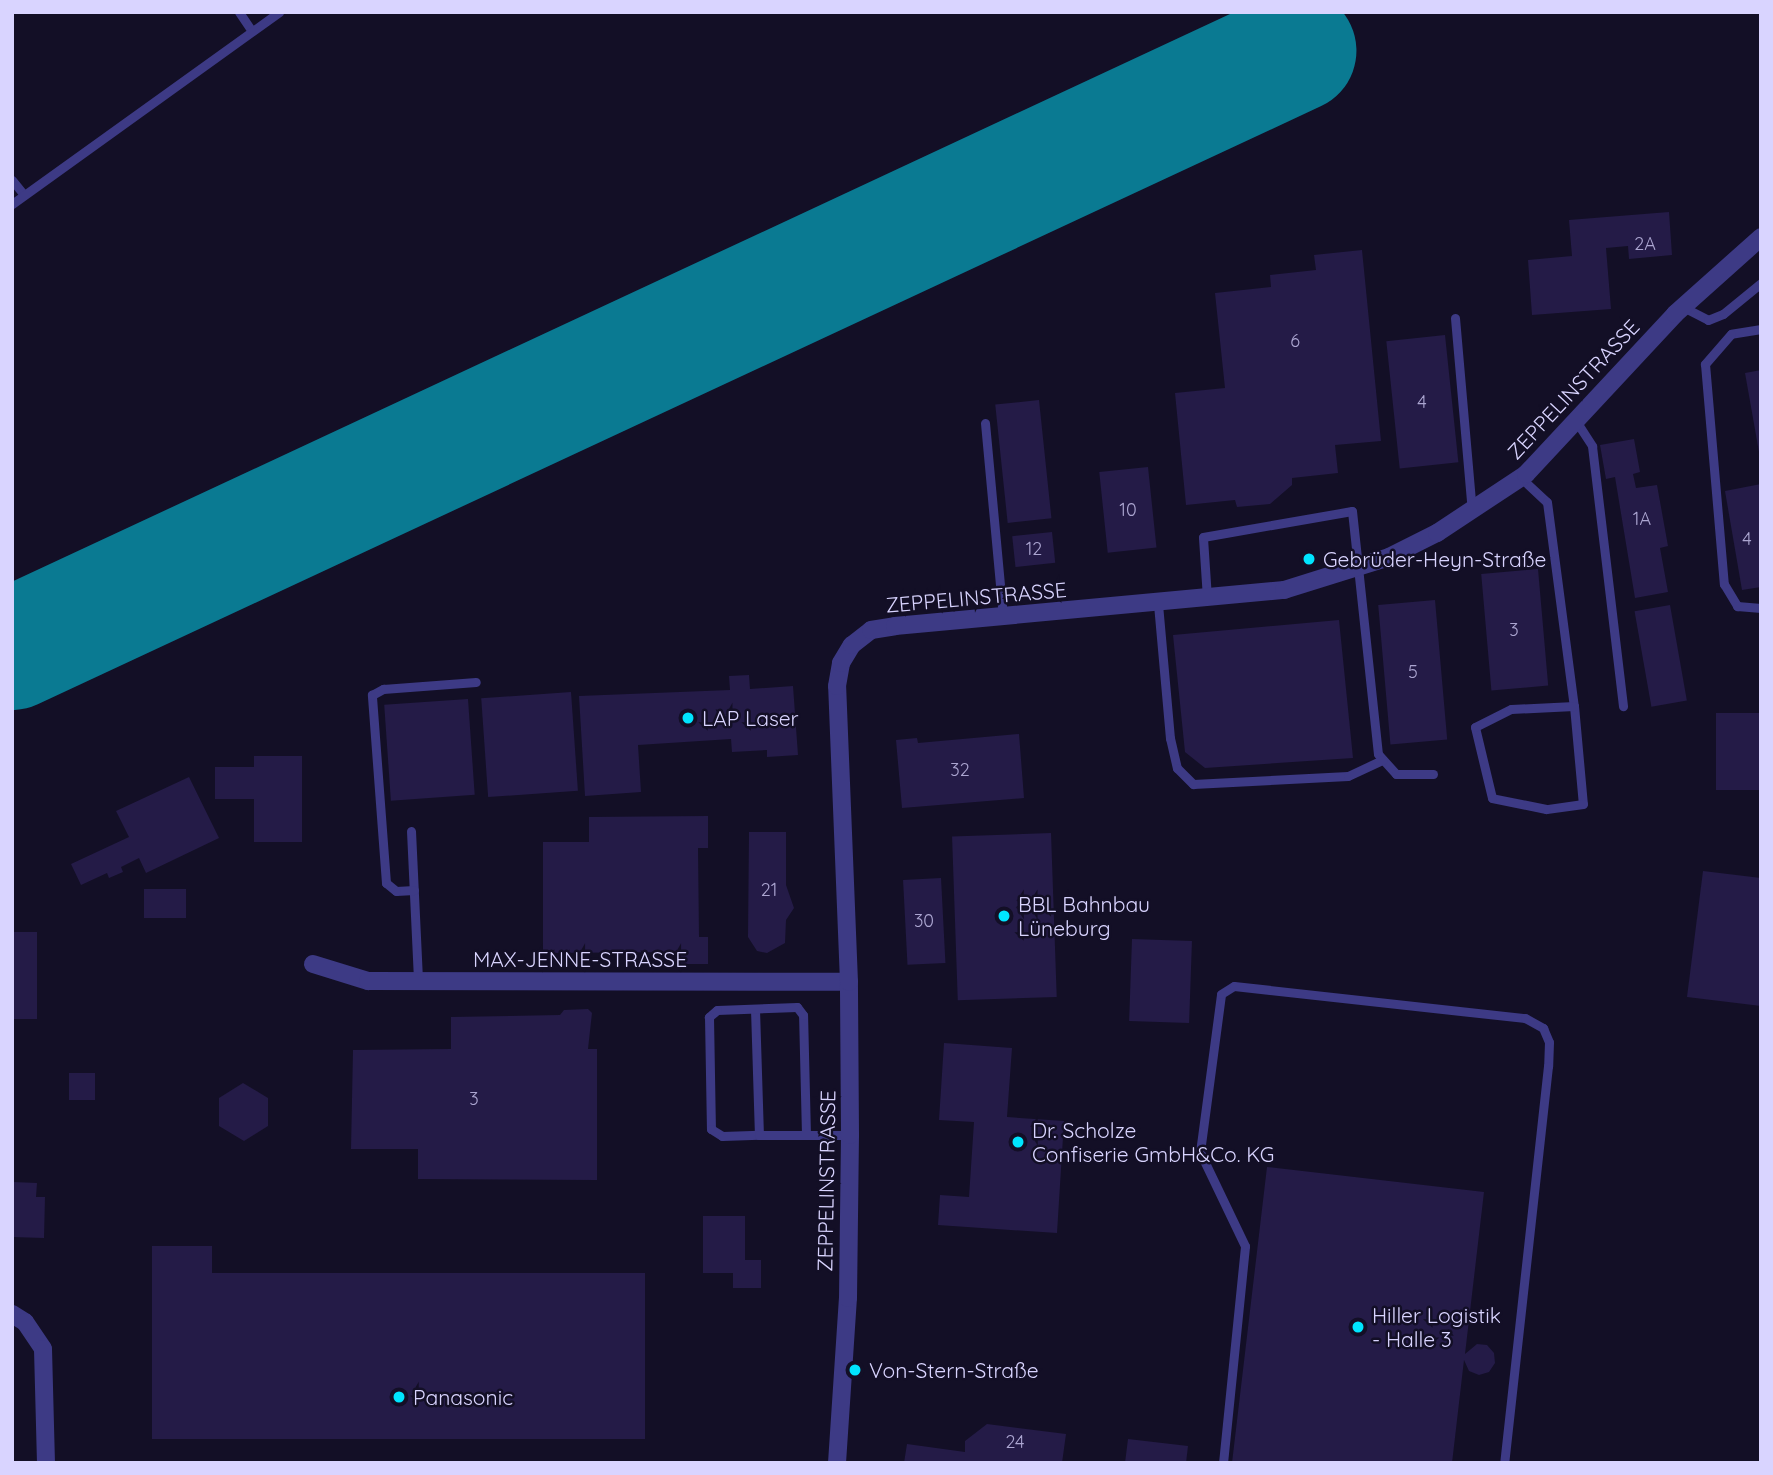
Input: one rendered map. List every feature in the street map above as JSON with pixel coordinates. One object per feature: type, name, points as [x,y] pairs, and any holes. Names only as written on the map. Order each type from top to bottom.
[{"type":"street","name":"ZEPPELINSTRASSE","points":[[837,1463],[848,1298],[850,1135],[849,982],[837,687],[841,663],[852,645],[871,630],[1207,600],[1284,590],[1358,569],[1472,512],[1521,478],[1683,307],[1761,237]]},
{"type":"street","name":"MAX-JENNE-STRASSE","points":[[313,964],[368,981],[849,982]]},
{"type":"street","points":[[12,1314],[25,1322],[43,1349],[46,1463]]},
{"type":"lane","points":[[239,12],[252,32]]},
{"type":"lane","points":[[12,204],[279,12]]},
{"type":"lane","points":[[12,180],[24,195]]},
{"type":"lane","points":[[1683,307],[1708,320],[1723,314],[1761,283]]},
{"type":"lane","points":[[1455,318],[1472,512]]},
{"type":"lane","points":[[1761,329],[1731,334],[1705,364],[1724,584],[1737,606],[1761,608]]},
{"type":"lane","points":[[1576,421],[1592,446],[1623,706]]},
{"type":"lane","points":[[985,423],[1003,618]]},
{"type":"lane","points":[[1521,478],[1548,502],[1574,706],[1583,804],[1546,809],[1492,798],[1475,727],[1511,709],[1574,706]]},
{"type":"lane","points":[[1207,600],[1203,537],[1352,511],[1378,754],[1396,774],[1433,774]]},
{"type":"lane","points":[[1158,604],[1170,738],[1177,768],[1193,784],[1348,776],[1383,760]]},
{"type":"lane","points":[[414,890],[396,891],[386,883],[372,695],[383,689],[476,681]]},
{"type":"lane","points":[[411,831],[418,981]]},
{"type":"lane","points":[[1223,1463],[1244,1246],[1200,1152],[1221,994],[1234,986],[1525,1018],[1544,1028],[1549,1041],[1548,1066],[1504,1463]]},
{"type":"lane","points":[[806,1135],[803,1015],[797,1007],[717,1010],[709,1017],[711,1129],[722,1136],[850,1135]]},
{"type":"lane","points":[[755,1009],[759,1135]]},
{"type":"building","points":[[1669,212],[1672,255],[1629,259],[1628,246],[1606,248],[1611,309],[1532,315],[1528,260],[1572,256],[1569,220]]},
{"type":"building","points":[[1362,250],[1381,441],[1335,445],[1338,473],[1292,478],[1292,485],[1270,504],[1237,507],[1235,500],[1186,505],[1175,393],[1225,388],[1215,293],[1271,287],[1270,275],[1316,270],[1314,255]]},
{"type":"building","points":[[1445,335],[1458,462],[1400,468],[1386,341]]},
{"type":"building","points":[[1761,370],[1761,452],[1759,452],[1745,373]]},
{"type":"building","points":[[1039,400],[1051,518],[1008,523],[995,405]]},
{"type":"building","points":[[1634,439],[1640,472],[1633,474],[1636,488],[1657,485],[1668,546],[1660,548],[1668,592],[1635,598],[1615,477],[1606,479],[1600,445]]},
{"type":"building","points":[[1148,467],[1156,548],[1108,553],[1099,472]]},
{"type":"building","points":[[1761,484],[1761,587],[1742,590],[1725,491]]},
{"type":"building","points":[[1052,532],[1055,563],[1015,567],[1012,536]]},
{"type":"building","points":[[1538,569],[1548,686],[1491,691],[1481,574]]},
{"type":"building","points":[[1435,600],[1447,739],[1390,744],[1378,605]]},
{"type":"building","points":[[1670,605],[1687,701],[1651,707],[1635,611]]},
{"type":"building","points":[[1339,620],[1353,758],[1205,768],[1185,752],[1173,635]]},
{"type":"building","name":"LAP Laser","points":[[749,675],[750,689],[793,686],[798,755],[767,757],[767,750],[732,752],[731,739],[638,745],[641,792],[585,796],[579,696],[730,690],[729,676]]},
{"type":"building","points":[[571,692],[578,791],[488,797],[481,698]]},
{"type":"building","points":[[468,699],[475,795],[391,801],[384,705]]},
{"type":"building","points":[[1716,713],[1761,713],[1761,790],[1716,790]]},
{"type":"building","points":[[1019,734],[1024,798],[902,808],[896,740],[917,738],[918,743]]},
{"type":"building","points":[[254,756],[302,756],[302,842],[254,842],[254,799],[215,799],[215,767],[254,767]]},
{"type":"building","points":[[189,777],[219,838],[146,873],[139,858],[121,867],[123,872],[109,878],[107,873],[81,885],[71,864],[129,837],[116,811]]},
{"type":"building","points":[[708,816],[708,848],[698,848],[699,937],[708,937],[708,964],[679,964],[679,952],[543,953],[543,842],[589,842],[589,817]]},
{"type":"building","points":[[749,832],[786,832],[786,885],[794,908],[786,920],[785,943],[767,953],[757,951],[748,937]]},
{"type":"building","name":"BBL Bahnbau Lüneburg","points":[[1051,833],[1057,997],[958,1000],[952,836]]},
{"type":"building","points":[[1703,871],[1761,878],[1761,1006],[1687,997]]},
{"type":"building","points":[[941,878],[945,963],[908,965],[903,880]]},
{"type":"building","points":[[144,889],[186,889],[186,918],[144,918]]},
{"type":"building","points":[[12,932],[37,932],[37,1019],[12,1019]]},
{"type":"building","points":[[1132,939],[1192,941],[1189,1023],[1129,1021]]},
{"type":"building","points":[[588,1009],[592,1013],[588,1049],[597,1049],[597,1180],[418,1179],[418,1149],[351,1149],[353,1050],[451,1049],[451,1017],[560,1015],[564,1010]]},
{"type":"building","name":"Dr. Scholze Confiserie GmbH&Co. KG","points":[[944,1043],[1012,1048],[1007,1117],[1064,1121],[1057,1233],[938,1225],[940,1195],[969,1197],[974,1122],[939,1120]]},
{"type":"building","points":[[69,1073],[95,1073],[95,1100],[69,1100]]},
{"type":"building","points":[[243,1083],[268,1098],[268,1126],[244,1141],[219,1126],[219,1098]]},
{"type":"building","name":"Hiller Logistik - Halle 3","points":[[1267,1167],[1484,1192],[1465,1354],[1477,1344],[1487,1345],[1494,1353],[1495,1363],[1489,1372],[1479,1375],[1469,1371],[1464,1360],[1452,1463],[1232,1463]]},
{"type":"building","points":[[13,1182],[37,1183],[36,1197],[45,1197],[44,1238],[12,1237]]},
{"type":"building","points":[[703,1216],[745,1216],[745,1260],[761,1260],[761,1288],[733,1288],[733,1273],[703,1273]]},
{"type":"building","name":"Panasonic","points":[[152,1246],[212,1246],[212,1273],[645,1273],[645,1439],[152,1439]]},
{"type":"building","points":[[987,1424],[1066,1434],[1062,1463],[904,1463],[907,1444],[965,1452],[965,1441]]},
{"type":"building","points":[[1128,1439],[1188,1446],[1186,1463],[1125,1463]]},
{"type":"runway","points":[[12,649],[1295,51]]},
{"type":"place","name":"Gebrüder-Heyn-Straße","points":[[1309,559]]},
{"type":"place","name":"LAP Laser","points":[[688,718]]},
{"type":"place","name":"BBL Bahnbau Lüneburg","points":[[1004,916]]},
{"type":"place","name":"Dr. Scholze Confiserie GmbH&Co. KG","points":[[1018,1142]]},
{"type":"place","name":"Hiller Logistik - Halle 3","points":[[1358,1327]]},
{"type":"place","name":"Von-Stern-Straße","points":[[855,1370]]},
{"type":"place","name":"Panasonic","points":[[399,1397]]}]
